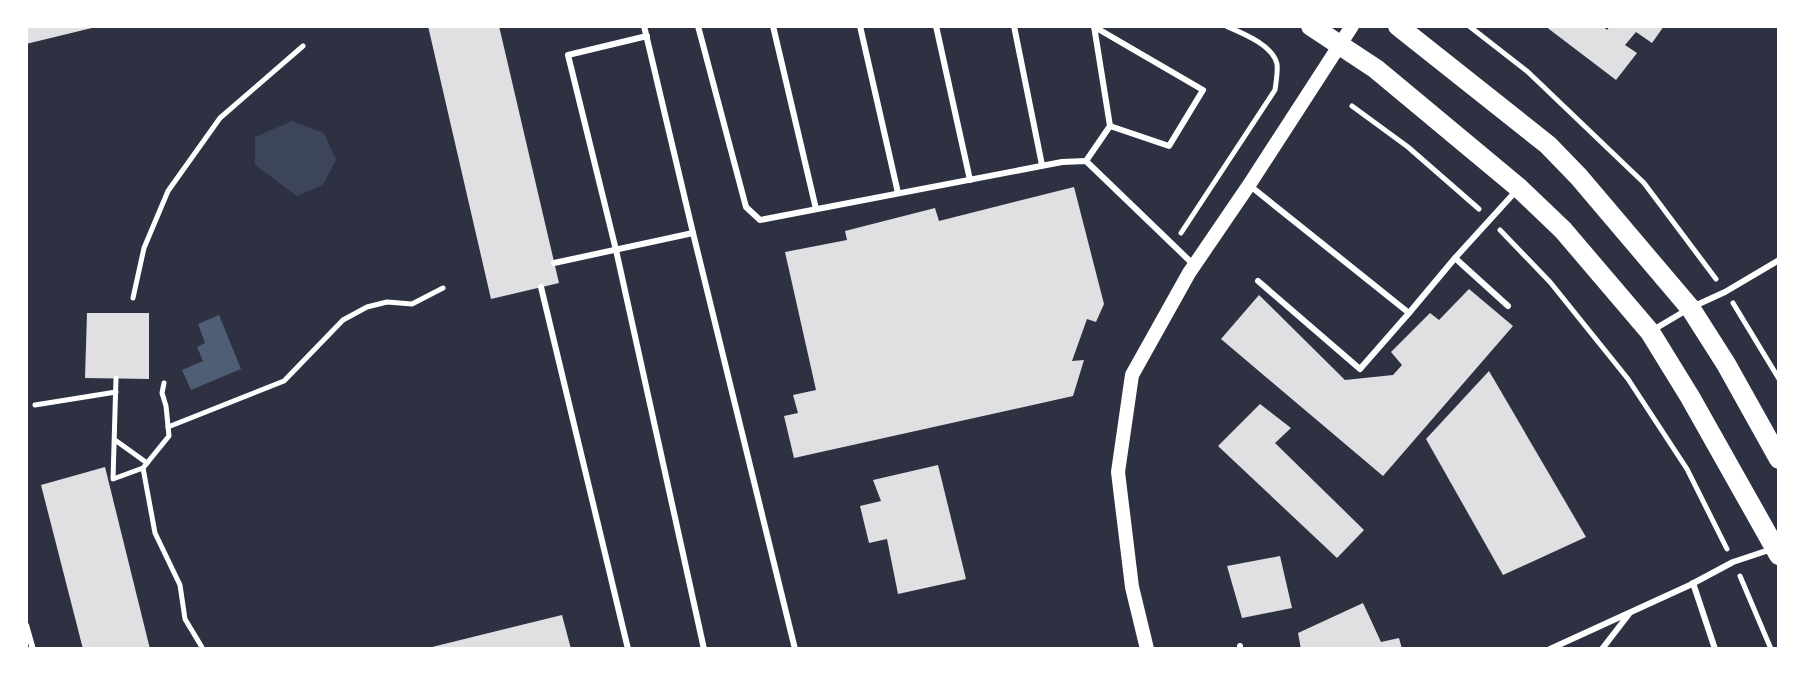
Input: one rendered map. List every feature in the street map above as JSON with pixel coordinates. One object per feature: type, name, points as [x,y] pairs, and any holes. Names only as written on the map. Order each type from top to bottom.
[{"type":"main road","points":[[1311,26],[1376,69],[1519,188],[1563,230],[1650,332],[1777,552]]},
{"type":"main road","points":[[1398,26],[1548,145],[1579,177],[1690,308],[1726,364],[1779,459]]},
{"type":"street","points":[[1147,649],[1132,587],[1118,472],[1132,375],[1194,265],[1352,26]]},
{"type":"lane","points":[[644,26],[795,649]]},
{"type":"lane","points":[[698,26],[746,207],[760,220],[1042,165],[1086,161],[1194,265]]},
{"type":"lane","points":[[773,26],[816,209]]},
{"type":"lane","points":[[860,26],[898,193]]},
{"type":"lane","points":[[936,26],[970,180]]},
{"type":"lane","points":[[1014,26],[1042,165]]},
{"type":"lane","points":[[1086,161],[1110,126],[1094,26]]},
{"type":"lane","points":[[1094,26],[1203,90],[1169,146],[1110,126]]},
{"type":"lane","points":[[647,36],[568,55],[616,250],[704,649]]},
{"type":"lane","points":[[1249,185],[1409,313]]},
{"type":"lane","points":[[1258,281],[1360,369],[1519,188]]},
{"type":"lane","points":[[554,263],[693,233]]},
{"type":"lane","points":[[1455,258],[1508,306]]},
{"type":"lane","points":[[1650,332],[1779,260]]},
{"type":"lane","points":[[541,287],[628,649]]},
{"type":"lane","points":[[1550,649],[1733,562],[1777,552]]},
{"type":"lane","points":[[1693,583],[1715,649]]},
{"type":"lane","points":[[1602,649],[1632,612]]},
{"type":"lane","points":[[26,625],[32,649]]},
{"type":"path","points":[[1173,245],[1275,90],[1277,65],[1272,52],[1226,26]]},
{"type":"path","points":[[1469,26],[1528,72],[1644,183],[1725,292],[1779,379]]},
{"type":"path","points":[[133,298],[144,248],[168,191],[220,118],[303,46]]},
{"type":"path","points":[[1352,106],[1408,147],[1490,219],[1550,282],[1628,379],[1687,469],[1771,649]]},
{"type":"path","points":[[168,427],[284,381],[343,320],[367,307],[387,302],[412,304],[443,288]]},
{"type":"path","points":[[116,378],[113,479],[145,465],[169,436],[162,393],[164,383]]},
{"type":"path","points":[[35,405],[116,392]]},
{"type":"path","points":[[115,440],[145,465],[155,533],[180,585],[185,619],[203,649]]},
{"type":"shaded area","points":[[292,121],[324,133],[336,160],[323,185],[297,196],[255,165],[255,137]]},
{"type":"shaded area","points":[[219,315],[241,369],[191,390],[182,370],[203,361],[197,347],[205,343],[198,324]]},
{"type":"building","points":[[26,26],[96,26],[96,27],[26,44]]},
{"type":"building","points":[[428,26],[499,26],[559,283],[491,299]]},
{"type":"building","points":[[1545,26],[1603,26],[1607,30],[1610,26],[1664,26],[1652,43],[1636,32],[1625,45],[1637,53],[1616,80]]},
{"type":"building","points":[[1074,187],[1104,304],[1096,322],[1087,319],[1072,361],[1084,360],[1073,396],[794,458],[784,416],[798,413],[793,395],[816,390],[785,252],[847,240],[845,231],[935,208],[939,221]]},
{"type":"building","points":[[1469,289],[1513,326],[1383,476],[1221,339],[1259,295],[1345,380],[1393,375],[1402,365],[1391,352],[1430,313],[1439,320]]},
{"type":"building","points":[[87,313],[149,313],[149,379],[85,378]]},
{"type":"building","points":[[1489,371],[1586,537],[1503,575],[1426,439]]},
{"type":"building","points":[[1260,404],[1291,428],[1275,443],[1364,530],[1337,558],[1218,446]]},
{"type":"building","points":[[938,465],[966,579],[898,594],[887,539],[869,543],[860,506],[881,501],[873,480]]},
{"type":"building","points":[[105,467],[150,649],[83,649],[41,485]]},
{"type":"building","points":[[1280,556],[1292,608],[1242,618],[1227,566]]},
{"type":"building","points":[[1363,603],[1381,642],[1399,638],[1402,649],[1301,649],[1298,633]]},
{"type":"building","points":[[562,615],[571,649],[428,648]]}]
